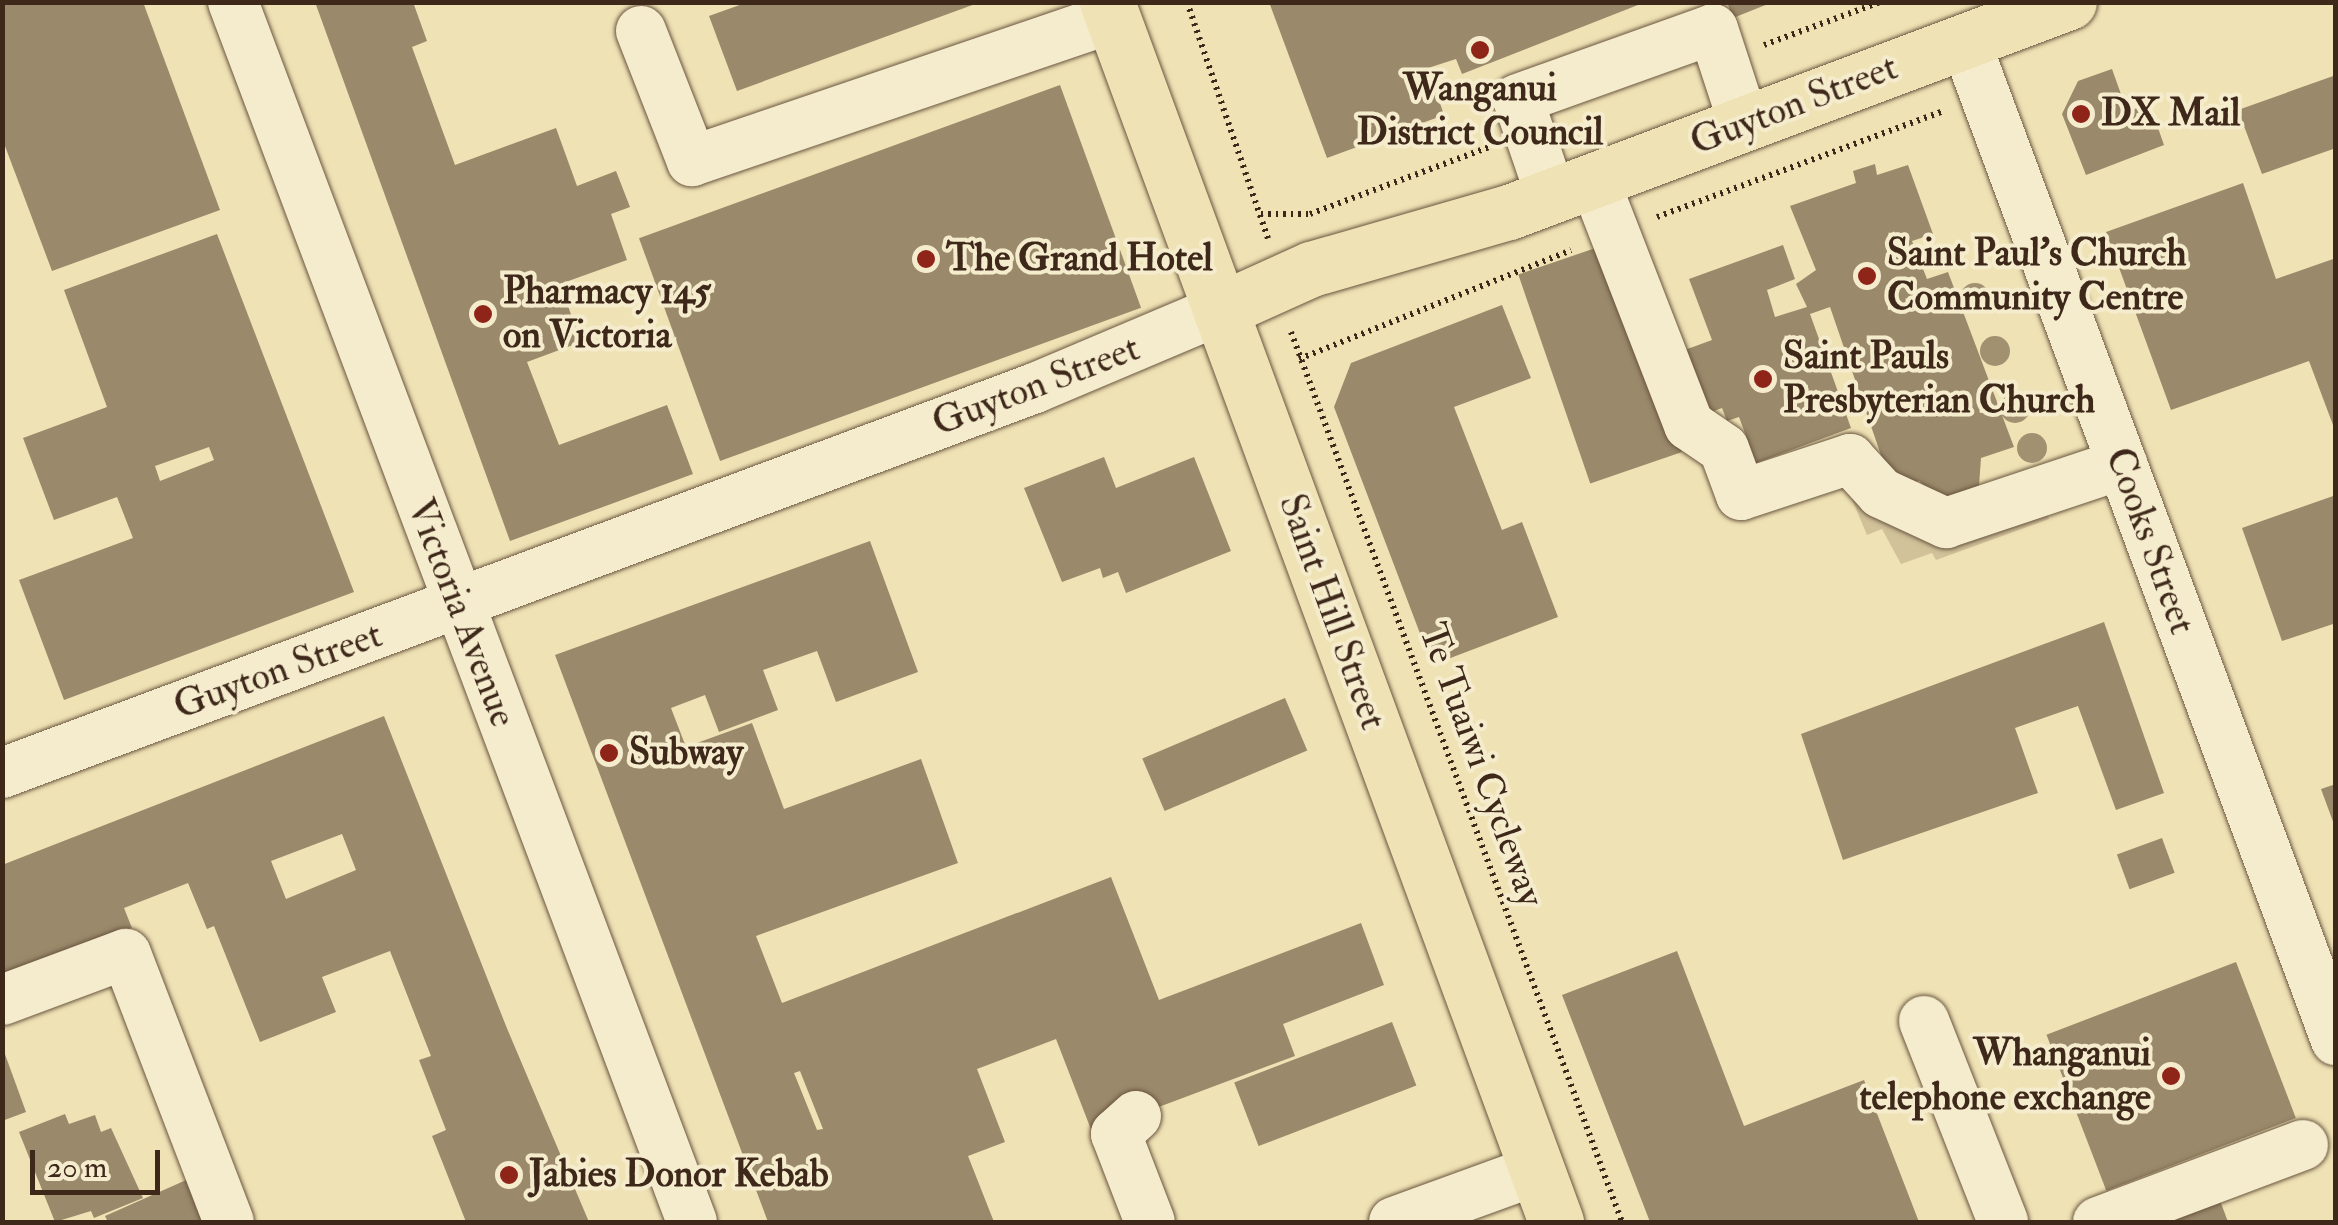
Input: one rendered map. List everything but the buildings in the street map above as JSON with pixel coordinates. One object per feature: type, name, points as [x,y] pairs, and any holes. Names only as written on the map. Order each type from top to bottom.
[{"type":"main road","name":"Guyton Street","points":[[1220,310],[1311,269],[1572,188],[2070,2]]},
{"type":"main road","name":"Saint Hill Street","points":[[1110,10],[1556,1222]]},
{"type":"street","name":"Victoria Avenue","points":[[233,2],[692,1222]]},
{"type":"street","points":[[641,32],[692,161],[1110,10]]},
{"type":"street","points":[[1744,124],[1712,29],[1518,99],[1572,188],[1689,425],[1724,450],[1741,495],[1850,458],[1881,494],[1946,523],[2122,464]]},
{"type":"street","name":"Cooks Street","points":[[1965,42],[2336,1040]]},
{"type":"street","name":"Guyton Street","points":[[2,773],[1035,388],[1220,310]]},
{"type":"street","points":[[1989,472],[2058,484]]},
{"type":"street","points":[[2,1000],[126,954],[229,1222]]},
{"type":"street","points":[[1924,1021],[2004,1222]]},
{"type":"street","points":[[1136,1116],[1116,1134],[1150,1222]]},
{"type":"street","points":[[2098,1222],[2303,1146]]},
{"type":"street","points":[[1394,1222],[1537,1170]]},
{"type":"path","points":[[1187,2],[1267,235]]},
{"type":"path","points":[[1885,2],[1898,2]]},
{"type":"path","name":"Te Tuaiwi Cycleway","points":[[1289,326],[1622,1222]]},
{"type":"shaded area","points":[[1848,490],[2045,506],[2049,519],[1936,560],[1932,553],[1901,564],[1882,529],[1867,535]]},
{"type":"place","name":"Wanganui District Council","points":[[1480,50]]},
{"type":"place","name":"DX Mail","points":[[2081,114]]},
{"type":"place","name":"The Grand Hotel","points":[[926,259]]},
{"type":"place","name":"Saint Paul's Church Community Centre","points":[[1867,276]]},
{"type":"place","name":"Pharmacy 145 on Victoria","points":[[483,314]]},
{"type":"place","name":"Saint Pauls Presbyterian Church","points":[[1763,379]]},
{"type":"place","name":"Subway","points":[[609,753]]},
{"type":"place","name":"Whanganui telephone exchange","points":[[2171,1076]]},
{"type":"place","name":"Jabies Donor Kebab","points":[[509,1175]]}]
